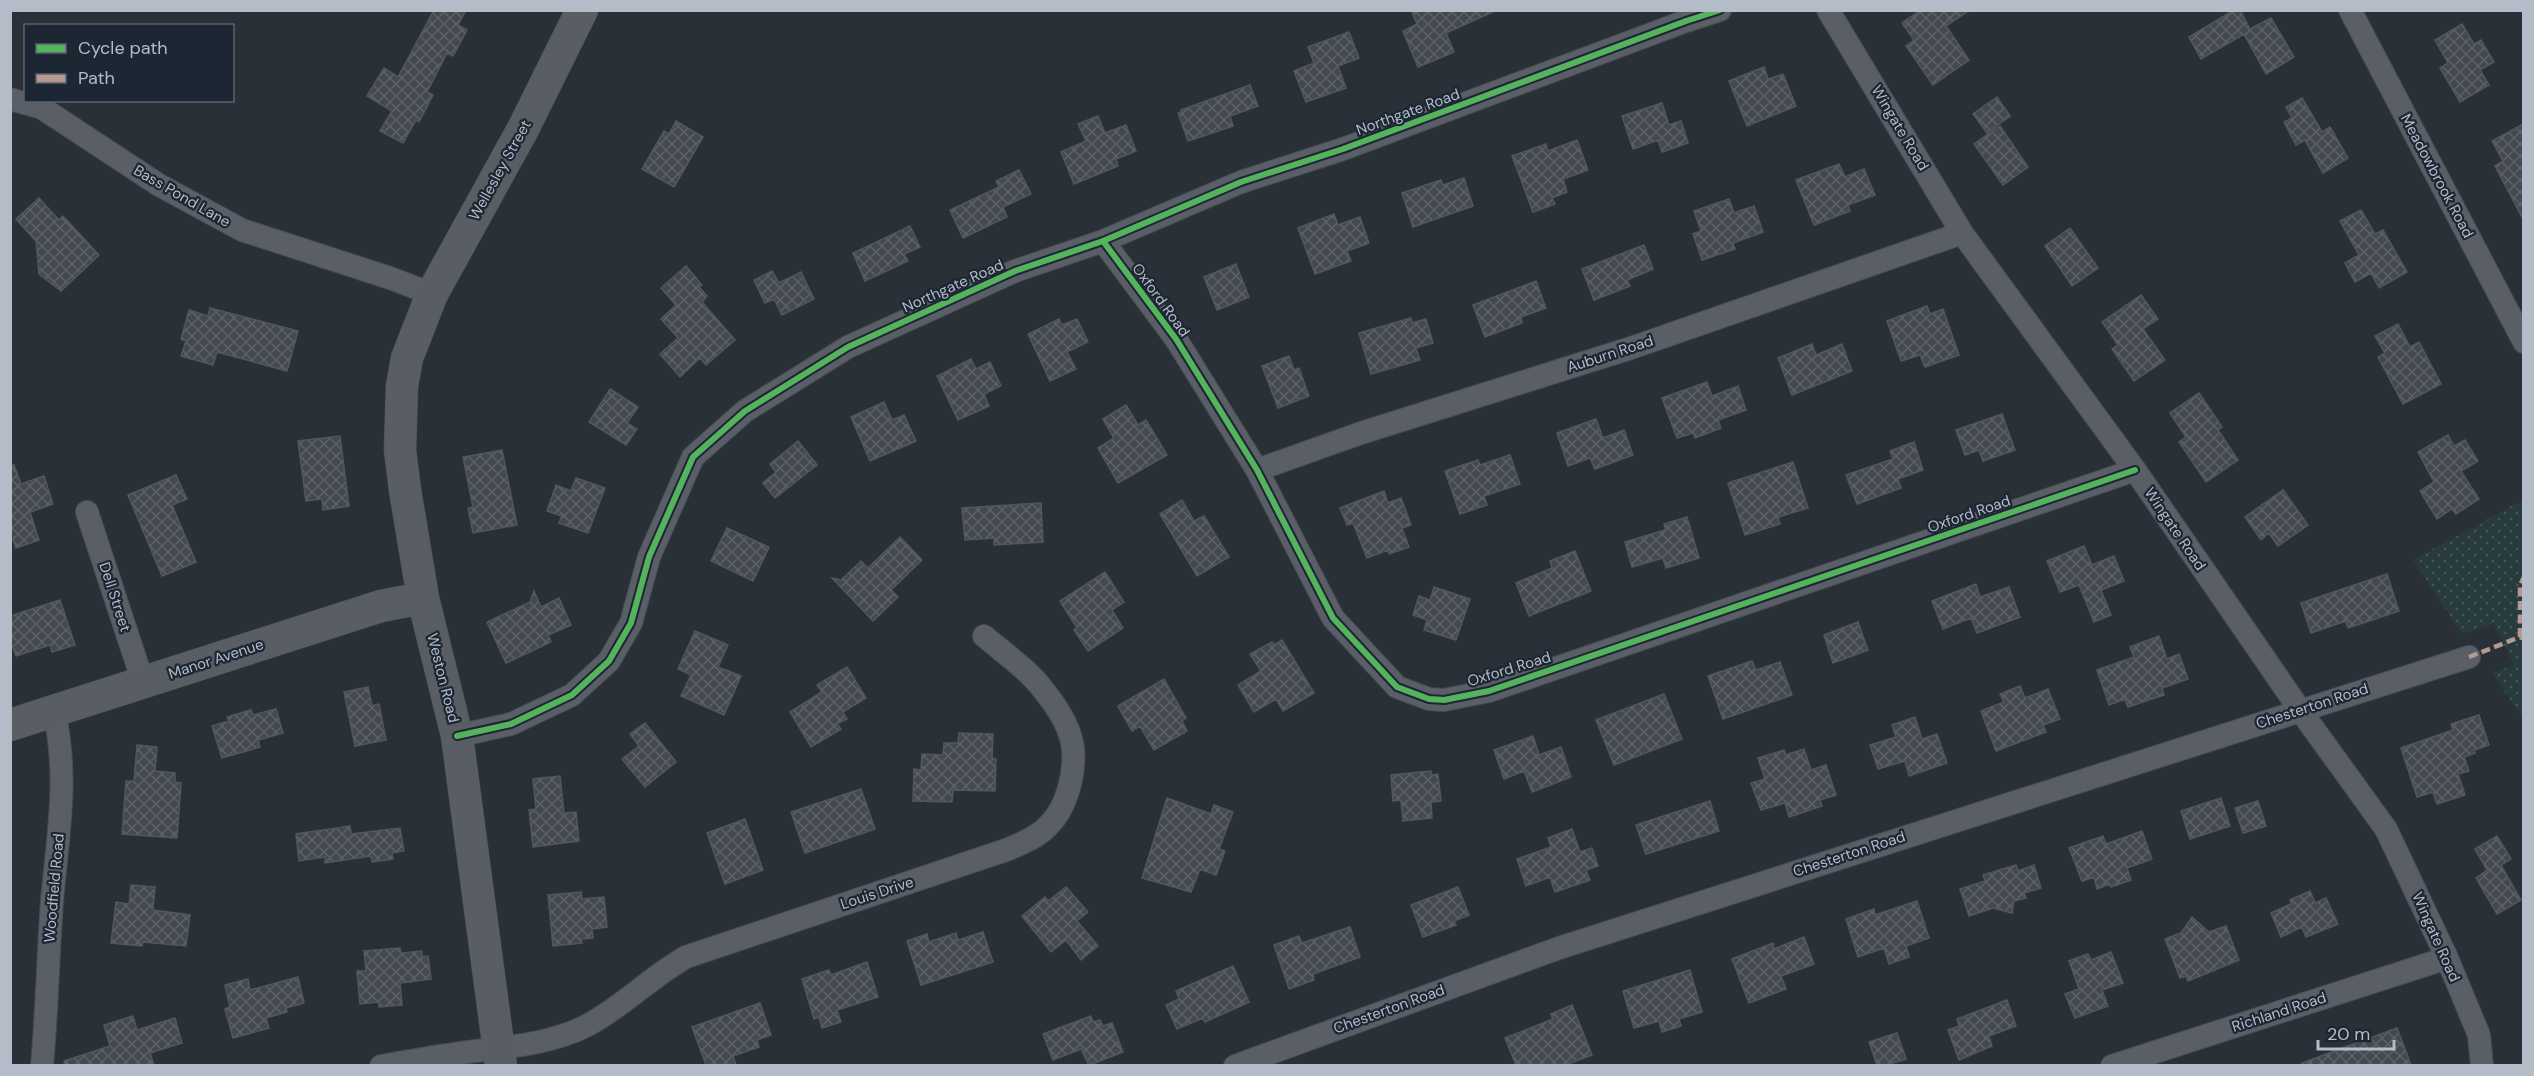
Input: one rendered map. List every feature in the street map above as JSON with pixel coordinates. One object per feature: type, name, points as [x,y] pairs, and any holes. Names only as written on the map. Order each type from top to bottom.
[{"type":"main road","name":"Wellesley Street","points":[[417,329],[432,294],[523,129],[582,10]]},
{"type":"main road","name":"Weston Road","points":[[417,329],[405,367],[399,419],[405,490],[423,598],[457,736],[500,1057]]},
{"type":"main road","name":"Manor Avenue","points":[[10,725],[381,606],[423,598]]},
{"type":"street","name":"Northgate Road","points":[[457,736],[511,724],[572,694],[609,661],[631,623],[649,557],[693,457],[745,411],[849,346],[1015,271],[1103,241],[1240,182],[1343,148],[1720,10]]},
{"type":"street","name":"Wingate Road","points":[[1828,10],[1962,233],[2135,470],[2300,710],[2386,829],[2479,1035],[2482,1065]]},
{"type":"street","name":"Meadowbrook Road","points":[[2350,10],[2523,342]]},
{"type":"street","name":"Bass Pond Lane","points":[[10,99],[42,108],[159,185],[215,218],[270,241],[390,278],[432,294]]},
{"type":"street","name":"Auburn Road","points":[[1257,470],[1361,433],[1631,348],[1962,233]]},
{"type":"street","name":"Oxford Road","points":[[1103,241],[1176,339],[1257,470],[1333,618],[1392,684],[1420,697],[1444,700],[1489,691],[2135,470]]},
{"type":"street","name":"Dell Street","points":[[87,512],[143,682]]},
{"type":"street","name":"Louis Drive","points":[[500,1057],[586,1026],[611,1011],[662,971],[686,957],[1009,849],[1031,839],[1049,826],[1069,789],[1073,748],[1068,731],[1060,713],[1045,691],[1027,672],[984,636]]},
{"type":"street","name":"Chesterton Road","points":[[1235,1065],[1569,944],[2469,657]]},
{"type":"street","name":"Woodfield Road","points":[[42,1065],[52,907],[62,800],[61,749],[54,711]]},
{"type":"street","name":"Richland Road","points":[[2112,1065],[2446,958]]},
{"type":"street","points":[[381,1065],[500,1057]]},
{"type":"green space","points":[[2523,500],[2523,719],[2492,673],[2514,665],[2493,624],[2462,634],[2413,560]]},
{"type":"building","points":[[434,10],[466,10],[458,25],[467,30],[453,56],[447,53],[427,92],[433,95],[419,122],[416,120],[403,143],[380,131],[392,111],[367,96],[384,68],[398,77]]},
{"type":"building","points":[[1411,10],[1497,10],[1446,33],[1454,52],[1418,67],[1403,31],[1417,24]]},
{"type":"building","points":[[1921,10],[1970,10],[1946,26],[1969,60],[1933,85],[1906,46],[1914,40],[1902,23]]},
{"type":"building","points":[[2234,10],[2240,10],[2250,29],[2271,18],[2294,57],[2266,74],[2244,34],[2201,59],[2189,37]]},
{"type":"building","points":[[2462,24],[2474,44],[2481,40],[2494,62],[2480,70],[2489,85],[2460,102],[2440,68],[2448,63],[2435,40]]},
{"type":"building","points":[[1349,32],[1359,58],[1338,66],[1346,88],[1306,102],[1294,71],[1314,63],[1308,47]]},
{"type":"building","points":[[1764,67],[1768,79],[1783,74],[1796,106],[1747,126],[1729,81]]},
{"type":"building","points":[[1250,85],[1258,106],[1230,116],[1233,126],[1188,141],[1178,113],[1181,110]]},
{"type":"building","points":[[1997,97],[2010,116],[1987,133],[1973,114]]},
{"type":"building","points":[[2302,98],[2322,132],[2330,127],[2348,158],[2323,173],[2305,140],[2296,145],[2284,122],[2292,118],[2286,107]]},
{"type":"building","points":[[1662,103],[1669,125],[1681,121],[1688,143],[1662,152],[1658,140],[1633,149],[1622,116]]},
{"type":"building","points":[[1098,116],[1105,133],[1126,125],[1136,151],[1116,159],[1118,166],[1074,184],[1061,152],[1086,141],[1078,124]]},
{"type":"building","points":[[676,121],[703,137],[674,187],[642,169],[664,131],[669,134]]},
{"type":"building","points":[[2523,124],[2523,219],[2495,166],[2503,161],[2492,141]]},
{"type":"building","points":[[2000,126],[2028,167],[2003,185],[1974,144]]},
{"type":"building","points":[[1577,140],[1588,170],[1563,179],[1567,192],[1552,198],[1555,204],[1533,212],[1512,156],[1546,144],[1548,151]]},
{"type":"building","points":[[1839,164],[1845,177],[1864,169],[1875,195],[1848,205],[1850,211],[1814,225],[1796,180]]},
{"type":"building","points":[[1019,170],[1031,194],[1003,207],[1007,217],[963,238],[950,210],[999,187],[996,181]]},
{"type":"building","points":[[1464,178],[1473,206],[1413,227],[1402,193],[1441,180],[1443,185]]},
{"type":"building","points":[[39,198],[59,220],[63,216],[99,255],[61,291],[39,274],[36,241],[16,219]]},
{"type":"building","points":[[1729,199],[1734,213],[1754,206],[1763,232],[1733,243],[1735,249],[1702,260],[1693,234],[1701,231],[1694,211]]},
{"type":"building","points":[[2361,210],[2375,234],[2383,230],[2407,272],[2379,288],[2371,273],[2355,282],[2345,263],[2359,255],[2340,221]]},
{"type":"building","points":[[1334,214],[1338,225],[1360,217],[1369,243],[1347,251],[1351,261],[1315,274],[1298,228]]},
{"type":"building","points":[[910,226],[920,247],[904,254],[908,261],[865,281],[853,253]]},
{"type":"building","points":[[2070,228],[2098,268],[2072,286],[2045,246]]},
{"type":"building","points":[[1644,245],[1653,269],[1627,280],[1630,286],[1594,300],[1582,269]]},
{"type":"building","points":[[1236,264],[1249,297],[1217,310],[1204,277]]},
{"type":"building","points":[[686,266],[702,285],[699,287],[707,296],[702,302],[735,340],[706,365],[700,358],[680,377],[660,354],[678,338],[661,319],[676,305],[661,288]]},
{"type":"building","points":[[772,271],[779,283],[801,272],[814,299],[782,315],[774,299],[765,303],[754,280]]},
{"type":"building","points":[[1536,281],[1546,308],[1521,317],[1522,323],[1485,337],[1473,305]]},
{"type":"building","points":[[2141,295],[2158,319],[2143,329],[2165,360],[2134,381],[2112,349],[2118,345],[2102,322]]},
{"type":"building","points":[[1927,306],[1930,314],[1943,309],[1959,355],[1925,367],[1920,355],[1901,361],[1887,321]]},
{"type":"building","points":[[210,308],[298,331],[287,371],[217,352],[213,365],[181,356],[186,341],[181,339],[189,310],[208,316]]},
{"type":"building","points":[[1411,318],[1412,323],[1426,319],[1433,343],[1416,348],[1420,360],[1371,374],[1359,333]]},
{"type":"building","points":[[1059,319],[1062,325],[1077,319],[1088,342],[1067,352],[1076,369],[1050,381],[1028,334]]},
{"type":"building","points":[[2398,324],[2410,347],[2419,342],[2441,384],[2403,404],[2378,357],[2385,353],[2375,336]]},
{"type":"building","points":[[1812,344],[1816,355],[1842,344],[1852,371],[1792,395],[1778,358]]},
{"type":"building","points":[[1289,356],[1294,370],[1299,368],[1309,396],[1278,408],[1262,366]]},
{"type":"building","points":[[971,359],[976,369],[990,362],[1001,386],[984,394],[989,406],[958,420],[937,376]]},
{"type":"building","points":[[1707,382],[1712,396],[1738,386],[1746,410],[1718,420],[1721,428],[1695,438],[1693,433],[1677,438],[1662,398]]},
{"type":"building","points":[[610,389],[638,407],[627,423],[637,429],[626,445],[589,422]]},
{"type":"building","points":[[2199,393],[2222,427],[2218,430],[2238,460],[2206,482],[2179,442],[2186,437],[2170,413]]},
{"type":"building","points":[[884,402],[892,420],[904,415],[916,441],[870,461],[851,417]]},
{"type":"building","points":[[1126,405],[1138,425],[1146,420],[1167,455],[1118,483],[1098,448],[1114,438],[1103,419]]},
{"type":"building","points":[[2002,414],[2015,450],[1983,461],[1979,450],[1965,455],[1956,430]]},
{"type":"building","points":[[1596,419],[1603,438],[1624,430],[1633,455],[1595,469],[1590,458],[1568,466],[1557,433]]},
{"type":"building","points":[[2448,435],[2454,446],[2465,440],[2478,461],[2461,471],[2479,499],[2456,514],[2452,509],[2437,519],[2420,491],[2434,482],[2418,452]]},
{"type":"building","points":[[340,436],[349,506],[323,510],[322,499],[306,501],[298,441]]},
{"type":"building","points":[[798,441],[817,465],[775,498],[763,483],[776,472],[770,464]]},
{"type":"building","points":[[1914,442],[1923,470],[1898,479],[1901,488],[1857,504],[1846,475],[1893,459],[1890,451]]},
{"type":"building","points":[[502,450],[517,525],[473,533],[468,508],[473,507],[463,457]]},
{"type":"building","points":[[1510,455],[1520,484],[1484,496],[1487,505],[1460,514],[1445,471],[1478,460],[1480,465]]},
{"type":"building","points":[[1793,462],[1808,508],[1778,517],[1780,524],[1745,535],[1728,483]]},
{"type":"building","points":[[14,465],[21,484],[44,476],[53,504],[30,512],[39,540],[16,548],[10,532],[10,466]]},
{"type":"building","points":[[176,475],[187,499],[172,505],[196,562],[162,576],[128,495]]},
{"type":"building","points":[[576,478],[605,488],[588,533],[559,523],[562,516],[547,511],[556,485],[571,491]]},
{"type":"building","points":[[2283,490],[2308,525],[2278,546],[2269,533],[2261,540],[2245,517]]},
{"type":"building","points":[[1384,491],[1388,503],[1401,498],[1411,525],[1402,528],[1409,547],[1389,554],[1388,550],[1367,558],[1353,523],[1347,525],[1340,508]]},
{"type":"building","points":[[1182,500],[1194,521],[1204,516],[1229,557],[1197,576],[1160,514]]},
{"type":"building","points":[[1041,503],[1043,542],[994,545],[994,538],[965,540],[962,508]]},
{"type":"building","points":[[1687,517],[1699,558],[1666,568],[1663,558],[1632,567],[1625,542],[1665,530],[1664,524]]},
{"type":"building","points":[[727,528],[769,547],[753,581],[711,561]]},
{"type":"building","points":[[900,537],[922,560],[891,590],[898,597],[873,621],[832,578],[841,580],[861,561],[868,568]]},
{"type":"building","points":[[2084,546],[2092,565],[2114,556],[2124,581],[2101,590],[2111,615],[2094,622],[2079,585],[2060,592],[2047,561]]},
{"type":"building","points":[[1575,551],[1591,591],[1529,616],[1516,583],[1552,568],[1550,561]]},
{"type":"building","points":[[1105,572],[1124,602],[1112,610],[1123,628],[1088,651],[1074,630],[1077,628],[1060,601]]},
{"type":"building","points":[[2387,574],[2399,611],[2348,628],[2346,621],[2311,633],[2301,603]]},
{"type":"building","points":[[1976,584],[1980,597],[2009,587],[2020,617],[1977,633],[1971,618],[1943,629],[1932,601]]},
{"type":"building","points":[[1434,587],[1470,599],[1456,640],[1424,630],[1427,620],[1413,615],[1419,596],[1430,600]]},
{"type":"building","points":[[534,591],[541,607],[559,598],[571,625],[548,635],[551,642],[506,663],[487,622],[530,602]]},
{"type":"building","points":[[60,600],[75,645],[52,652],[50,645],[16,656],[10,640],[10,616]]},
{"type":"building","points":[[1858,622],[1868,650],[1833,663],[1824,635]]},
{"type":"building","points":[[695,631],[728,645],[718,667],[741,676],[724,715],[681,696],[691,675],[678,669]]},
{"type":"building","points":[[2159,636],[2167,659],[2179,654],[2188,679],[2162,688],[2164,695],[2128,707],[2125,699],[2109,705],[2097,670],[2134,657],[2130,647]]},
{"type":"building","points":[[1282,640],[1314,693],[1283,711],[1276,699],[1254,712],[1238,685],[1261,671],[1250,654],[1272,642],[1274,645]]},
{"type":"building","points":[[1752,661],[1756,670],[1780,662],[1792,695],[1723,719],[1708,676]]},
{"type":"building","points":[[847,667],[866,698],[843,712],[847,719],[837,724],[841,729],[811,747],[790,712],[822,692],[817,685]]},
{"type":"building","points":[[1164,679],[1186,718],[1182,721],[1187,731],[1154,750],[1140,726],[1132,731],[1118,706]]},
{"type":"building","points":[[2020,686],[2025,698],[2048,689],[2060,719],[2043,725],[2046,732],[1996,751],[1981,711],[2004,702],[2000,694]]},
{"type":"building","points":[[368,687],[372,706],[379,704],[386,740],[355,746],[344,692]]},
{"type":"building","points":[[1664,694],[1682,739],[1614,765],[1596,720]]},
{"type":"building","points":[[276,709],[283,733],[258,740],[260,747],[222,758],[212,726],[229,721],[227,717],[251,710],[253,715]]},
{"type":"building","points":[[2479,715],[2489,745],[2474,750],[2475,753],[2464,757],[2469,771],[2458,774],[2465,795],[2437,804],[2433,792],[2417,797],[2401,748],[2453,730],[2451,724]]},
{"type":"building","points":[[1915,717],[1922,739],[1937,734],[1947,763],[1909,776],[1905,761],[1878,769],[1870,745],[1896,737],[1892,725]]},
{"type":"building","points":[[645,723],[676,762],[645,787],[622,759],[639,746],[630,734]]},
{"type":"building","points":[[959,733],[993,734],[992,758],[996,759],[995,791],[953,790],[952,802],[913,801],[914,769],[921,770],[922,754],[943,755],[944,743],[958,743]]},
{"type":"building","points":[[1533,736],[1539,755],[1561,747],[1571,777],[1532,792],[1524,771],[1504,779],[1494,750]]},
{"type":"building","points":[[137,745],[157,747],[155,771],[175,773],[175,782],[181,783],[177,838],[122,834],[126,781],[134,781]]},
{"type":"building","points":[[1804,749],[1811,770],[1826,765],[1836,795],[1820,800],[1822,806],[1789,817],[1785,803],[1761,810],[1751,783],[1765,779],[1758,758],[1784,750],[1786,755]]},
{"type":"building","points":[[1431,771],[1431,775],[1438,774],[1441,801],[1431,802],[1432,818],[1403,821],[1401,800],[1393,801],[1391,775]]},
{"type":"building","points":[[560,776],[564,813],[576,812],[579,841],[533,847],[529,810],[536,809],[533,779]]},
{"type":"building","points":[[861,789],[875,829],[805,853],[791,812]]},
{"type":"building","points":[[1167,798],[1211,814],[1214,805],[1233,812],[1219,849],[1225,851],[1216,875],[1200,869],[1191,892],[1142,878]]},
{"type":"building","points":[[2221,798],[2230,826],[2190,839],[2181,811]]},
{"type":"building","points":[[1710,801],[1719,831],[1646,854],[1636,825]]},
{"type":"building","points":[[2258,801],[2266,826],[2243,833],[2235,808]]},
{"type":"building","points":[[745,819],[763,870],[725,884],[707,833]]},
{"type":"building","points":[[350,826],[351,834],[400,828],[404,851],[392,853],[393,859],[372,862],[371,856],[325,863],[325,857],[299,861],[296,834]]},
{"type":"building","points":[[1572,829],[1580,852],[1592,848],[1598,866],[1586,870],[1590,880],[1555,892],[1550,877],[1526,886],[1517,859],[1551,847],[1548,838]]},
{"type":"building","points":[[2142,831],[2152,859],[2127,868],[2131,880],[2097,889],[2094,877],[2082,881],[2069,848],[2103,836],[2106,844]]},
{"type":"building","points":[[2497,836],[2511,859],[2501,865],[2521,900],[2497,914],[2476,878],[2487,870],[2475,849]]},
{"type":"building","points":[[2016,865],[2018,871],[2034,865],[2041,888],[2024,893],[2026,898],[2014,901],[2012,913],[1993,908],[1969,916],[1960,889],[1985,881],[1983,875]]},
{"type":"building","points":[[131,885],[155,887],[153,910],[190,915],[186,946],[143,942],[142,946],[111,943],[116,902],[129,904]]},
{"type":"building","points":[[1066,887],[1088,912],[1077,921],[1098,946],[1081,960],[1066,940],[1051,952],[1022,916],[1045,897],[1048,901]]},
{"type":"building","points":[[1458,887],[1469,915],[1454,921],[1456,925],[1423,937],[1411,905]]},
{"type":"building","points":[[2310,891],[2315,903],[2326,898],[2338,924],[2306,937],[2302,927],[2281,937],[2271,913],[2291,904],[2290,900]]},
{"type":"building","points":[[581,892],[582,899],[604,897],[607,927],[592,929],[593,938],[581,939],[582,943],[553,946],[548,895]]},
{"type":"building","points":[[1917,901],[1929,938],[1906,946],[1909,957],[1889,964],[1884,948],[1858,957],[1846,919],[1874,909],[1875,915]]},
{"type":"building","points":[[2192,917],[2209,932],[2226,926],[2239,960],[2188,981],[2186,976],[2180,978],[2165,939],[2181,933]]},
{"type":"building","points":[[1350,927],[1360,957],[1313,974],[1314,980],[1289,989],[1274,945],[1299,936],[1302,943]]},
{"type":"building","points":[[983,932],[993,962],[921,985],[907,941],[927,934],[929,942],[956,933],[958,940]]},
{"type":"building","points":[[1804,937],[1814,964],[1781,976],[1786,989],[1749,1003],[1732,959],[1773,943],[1774,949]]},
{"type":"building","points":[[400,948],[401,953],[422,951],[422,957],[428,956],[431,979],[400,983],[402,1005],[379,1007],[379,1002],[360,1004],[357,971],[366,971],[364,951]]},
{"type":"building","points":[[2111,952],[2123,983],[2102,990],[2108,1006],[2075,1018],[2065,994],[2079,989],[2069,961],[2088,954],[2091,960]]},
{"type":"building","points":[[867,962],[878,997],[837,1010],[841,1022],[822,1028],[819,1017],[814,1019],[802,979],[829,970],[831,975]]},
{"type":"building","points":[[1233,966],[1249,1002],[1205,1022],[1203,1018],[1177,1029],[1166,1005],[1179,999],[1176,991]]},
{"type":"building","points":[[1690,970],[1702,1012],[1679,1019],[1681,1026],[1662,1032],[1659,1021],[1634,1028],[1623,991]]},
{"type":"building","points":[[298,977],[304,1003],[286,1008],[287,1012],[266,1018],[269,1028],[233,1038],[225,1009],[230,1007],[225,985],[248,979],[250,990]]},
{"type":"building","points":[[2007,1000],[2016,1026],[1989,1036],[1992,1046],[1959,1060],[1948,1030],[1959,1026],[1957,1019]]},
{"type":"building","points":[[760,1003],[771,1035],[757,1040],[759,1047],[733,1056],[736,1065],[706,1065],[692,1027]]},
{"type":"building","points":[[1572,1005],[1592,1055],[1565,1065],[1516,1065],[1505,1038],[1553,1019],[1551,1014]]},
{"type":"building","points":[[133,1016],[137,1030],[175,1018],[182,1043],[150,1053],[154,1065],[65,1065],[64,1061],[110,1046],[104,1025]]},
{"type":"building","points":[[1091,1016],[1093,1022],[1100,1020],[1103,1026],[1112,1023],[1123,1052],[1089,1065],[1081,1049],[1053,1060],[1043,1034]]},
{"type":"building","points":[[2397,1028],[2411,1065],[2302,1065],[2302,1063]]},
{"type":"building","points":[[1897,1033],[1906,1059],[1886,1065],[1877,1065],[1869,1042]]},
{"type":"marked path","points":[[2520,637],[2520,585],[2524,577]]},
{"type":"marked path","points":[[2469,657],[2520,637],[2524,639]]},
{"type":"cycle path","points":[[457,736],[511,724],[572,695],[609,661],[631,623],[649,557],[693,457],[745,411],[848,347],[1015,271],[1103,241],[1241,182],[1343,149],[1720,10]]},
{"type":"cycle path","points":[[1103,241],[1176,339],[1257,470],[1333,618],[1397,687],[1429,699],[1444,700],[1489,691],[2135,470]]}]
